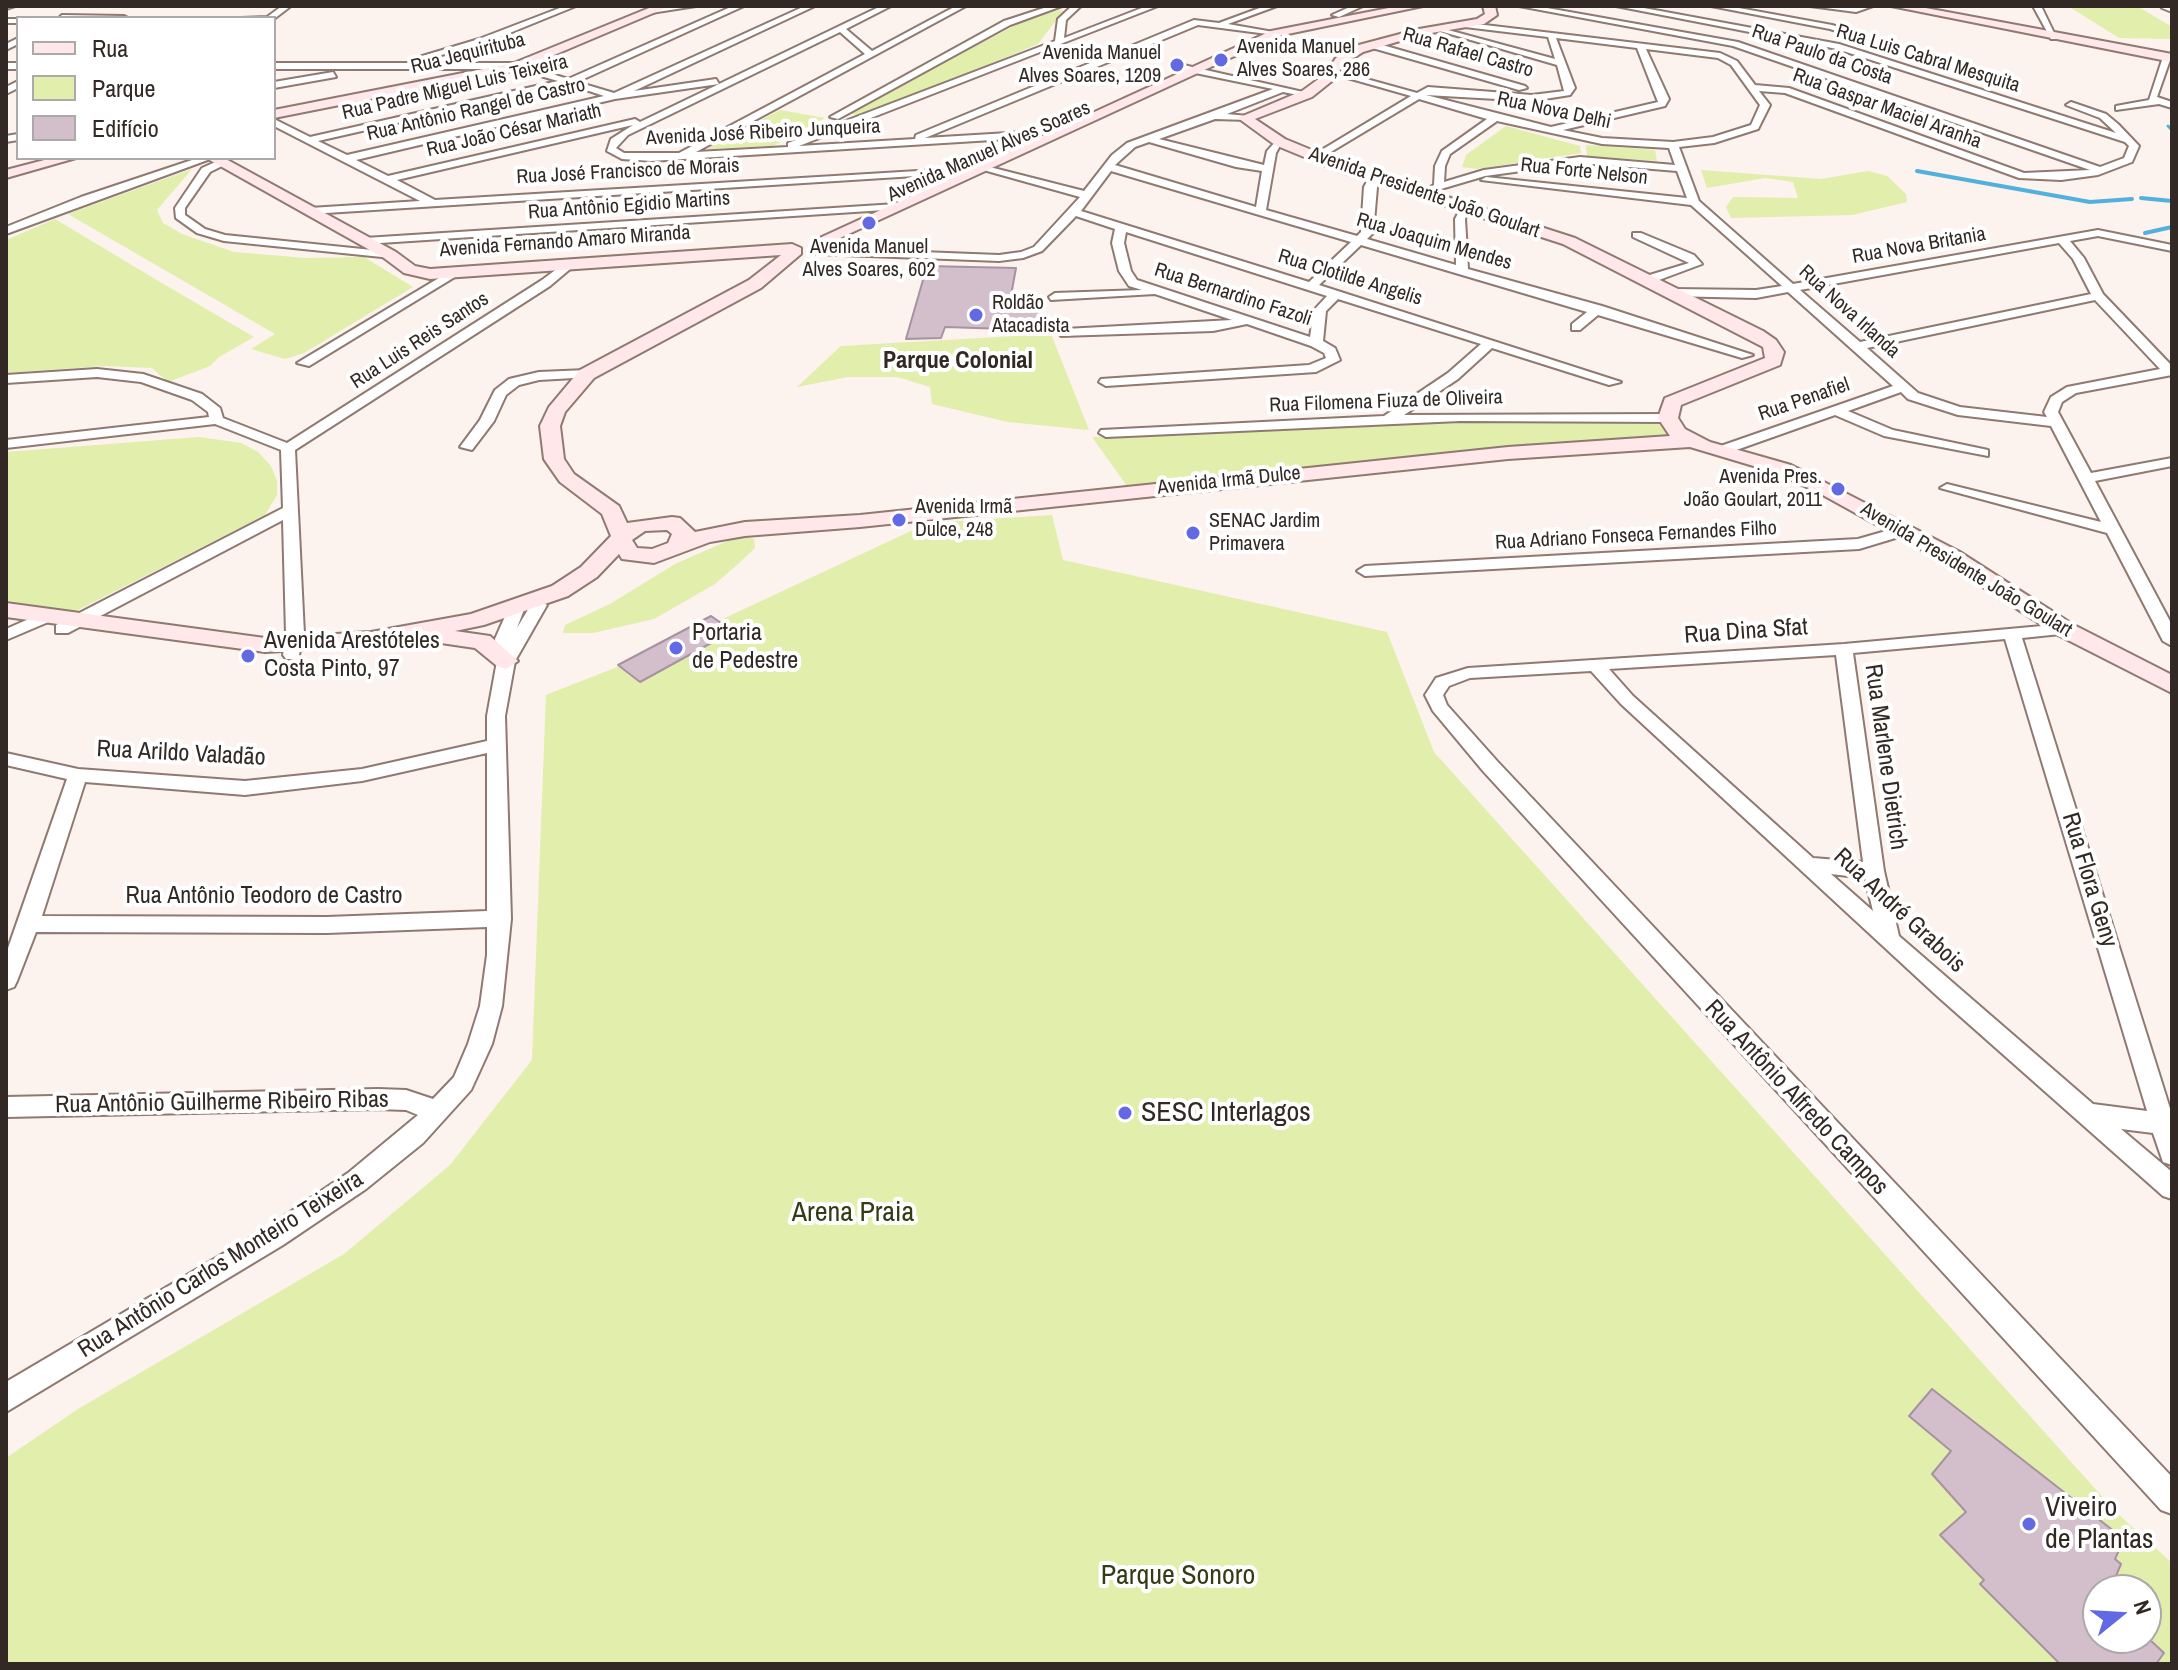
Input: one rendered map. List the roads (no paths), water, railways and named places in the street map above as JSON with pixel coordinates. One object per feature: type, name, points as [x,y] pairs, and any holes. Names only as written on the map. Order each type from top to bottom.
[{"type":"street","points":[[64,16],[82,6]]},
{"type":"street","points":[[388,65],[467,46],[572,6]]},
{"type":"street","points":[[657,8],[692,6]]},
{"type":"street","name":"Rua Padre Miguel Luis Teixeira","points":[[308,140],[571,81],[740,6]]},
{"type":"street","points":[[615,96],[811,6]]},
{"type":"street","name":"Avenida José Ribeiro Junqueira","points":[[887,6],[619,136],[612,145],[613,152],[636,158],[680,157],[1032,137]]},
{"type":"street","points":[[680,157],[962,6]]},
{"type":"street","points":[[810,136],[815,128],[1007,23],[1058,6]]},
{"type":"street","points":[[1059,41],[1062,19],[1077,6]]},
{"type":"street","points":[[781,150],[810,136],[1154,6]]},
{"type":"street","points":[[1219,25],[1273,6]]},
{"type":"street","points":[[1336,15],[1359,6]]},
{"type":"street","name":"Avenida Manuel Alves Soares","points":[[804,249],[896,207],[973,164],[1179,67],[1268,32],[1336,15],[1391,6]]},
{"type":"street","name":"Avenida Manuel Alves Soares","points":[[1032,137],[1194,69],[1268,32],[1417,6]]},
{"type":"street","points":[[1474,24],[1491,15],[1489,6]]},
{"type":"street","name":"Rua Paulo da Costa","points":[[1523,6],[1758,51],[2101,171]]},
{"type":"street","name":"Rua Luis Cabral Mesquita","points":[[1620,6],[1839,47],[2128,140]]},
{"type":"street","points":[[1715,6],[1832,27],[1909,52]]},
{"type":"street","points":[[1814,6],[1856,10],[1869,6]]},
{"type":"street","points":[[1897,6],[2169,58],[2152,98],[2172,105]]},
{"type":"street","points":[[2165,6],[2172,10]]},
{"type":"street","name":"Rua Jequirituba","points":[[276,114],[517,66],[657,8]]},
{"type":"street","points":[[2027,8],[2038,8],[2054,37]]},
{"type":"street","points":[[908,143],[1186,25],[1197,22],[1268,32]]},
{"type":"street","points":[[1214,116],[1240,118],[1294,92],[1340,61],[1372,45],[1437,29],[1474,24],[1686,50],[1731,61],[1754,88]]},
{"type":"street","points":[[841,29],[870,54]]},
{"type":"street","points":[[1437,29],[1559,63]]},
{"type":"street","points":[[1315,157],[1419,93],[1442,89],[1522,98],[1553,97],[1567,93],[1570,88],[1551,35]]},
{"type":"street","points":[[1686,50],[1689,36]]},
{"type":"street","name":"Rua Rafael Castro","points":[[1372,45],[1553,97]]},
{"type":"street","points":[[1546,131],[1662,104],[1664,99],[1640,45]]},
{"type":"street","points":[[276,85],[345,69],[388,65],[517,66],[615,96],[726,83]]},
{"type":"street","points":[[276,66],[345,69]]},
{"type":"street","points":[[1179,67],[1294,92]]},
{"type":"street","name":"Rua Nova Delhi","points":[[1332,69],[1546,131],[1602,141],[1673,145],[1729,137],[1755,127],[1762,118],[1765,105],[1754,88]]},
{"type":"street","points":[[2158,80],[2172,83]]},
{"type":"street","points":[[634,86],[646,91]]},
{"type":"street","name":"Rua Gaspar Maciel Aranha","points":[[1754,88],[1788,91],[2007,172],[2051,178],[2101,171]]},
{"type":"street","points":[[804,249],[1014,257],[1038,249],[1089,196],[1123,151],[1214,116],[1294,92]]},
{"type":"street","name":"Rua Antônio Rangel de Castro","points":[[345,159],[615,96]]},
{"type":"street","points":[[2119,108],[2159,101]]},
{"type":"street","points":[[2071,105],[2105,117],[2135,150],[2128,160],[2101,171]]},
{"type":"street","name":"Avenida Presidente João Goulart","points":[[1240,118],[1284,144],[1315,157],[1374,178],[1432,191],[1466,208],[1569,241],[1757,335],[1775,352],[1774,361],[1764,368],[1672,402],[1668,418],[1678,433],[1690,441],[1784,469],[1907,530],[2064,629],[2172,685]]},
{"type":"street","points":[[1432,191],[1446,153],[1460,140],[1495,118]]},
{"type":"street","name":"Rua João César Mariath","points":[[385,180],[611,126],[651,120]]},
{"type":"street","points":[[276,123],[431,202]]},
{"type":"street","points":[[1150,139],[1240,165],[1268,169]]},
{"type":"street","points":[[1260,212],[1271,153],[1284,144]]},
{"type":"street","name":"Rua Nova Irlanda","points":[[1673,145],[1694,202],[1860,346],[1902,387],[1937,407],[2055,422]]},
{"type":"street","points":[[6,174],[61,160]]},
{"type":"street","points":[[6,231],[85,199],[211,160]]},
{"type":"street","points":[[213,160],[179,212],[201,231],[224,238],[390,255]]},
{"type":"street","name":"Avenida Fernando Amaro Miranda","points":[[216,160],[419,272],[454,273],[804,249]]},
{"type":"street","name":"Rua Forte Nelson","points":[[1432,191],[1470,177],[1580,160],[1679,168]]},
{"type":"street","points":[[973,164],[1089,196]]},
{"type":"street","name":"Avenida Manuel Alves Soares","points":[[622,539],[617,519],[598,500],[567,478],[554,459],[550,443],[550,426],[556,411],[587,374],[755,284],[866,208],[947,171],[973,164]]},
{"type":"street","name":"Rua Joaquim Mendes","points":[[1110,167],[1747,355]]},
{"type":"street","name":"Rua José Francisco de Morais","points":[[310,211],[431,202],[632,207],[947,171]]},
{"type":"street","name":"Rua Forte Nelson","points":[[1470,177],[1694,202]]},
{"type":"street","points":[[1311,287],[1367,233],[1369,187],[1374,178]]},
{"type":"street","name":"Rua Antônio Egidio Martins","points":[[365,241],[632,207],[896,207]]},
{"type":"street","points":[[1462,269],[1460,219],[1466,208]]},
{"type":"street","name":"Rua Clotilde Angelis","points":[[1074,212],[1614,382]]},
{"type":"street","name":"Rua Bernardino Fazoli","points":[[1106,382],[1320,368],[1330,363],[1333,356],[1316,343],[1158,292],[1129,279],[1118,243],[1121,227]]},
{"type":"street","name":"Rua Nova Britania","points":[[1672,293],[1738,296],[2061,238],[2107,233],[2172,248]]},
{"type":"street","points":[[1637,235],[1695,260],[1694,267],[1647,280]]},
{"type":"street","points":[[2061,238],[2078,258],[2098,296],[2171,371]]},
{"type":"street","name":"Rua Luis Reis Santos","points":[[288,448],[546,283],[570,264]]},
{"type":"street","points":[[304,363],[454,273]]},
{"type":"street","points":[[1055,297],[1158,292]]},
{"type":"street","points":[[1316,343],[1320,310],[1336,294]]},
{"type":"street","points":[[1860,346],[2098,296]]},
{"type":"street","points":[[1576,327],[1598,309]]},
{"type":"street","points":[[1065,333],[1213,327],[1246,321]]},
{"type":"street","points":[[1388,420],[1468,365],[1490,343]]},
{"type":"street","points":[[2171,371],[2072,390],[2052,405],[2055,422],[2090,478],[2172,641]]},
{"type":"street","points":[[6,379],[97,373],[143,378],[197,397],[215,411],[216,420]]},
{"type":"street","points":[[467,447],[487,421],[500,393],[514,382],[539,376],[587,374]]},
{"type":"street","name":"Rua Penafiel","points":[[1720,451],[1902,387]]},
{"type":"street","points":[[1835,410],[1889,433],[1983,453]]},
{"type":"street","name":"Rua Filomena Fiuza de Oliveira","points":[[1106,433],[1388,420],[1668,418]]},
{"type":"street","points":[[6,444],[216,420],[288,448],[293,650]]},
{"type":"street","name":"Avenida Irmã Dulce","points":[[524,609],[677,547],[726,531],[1508,453],[1690,441]]},
{"type":"street","points":[[2090,478],[2172,462]]},
{"type":"street","points":[[1947,488],[2115,530]]},
{"type":"street","name":"Avenida Manuel Alves Soares","points":[[598,500],[668,523]]},
{"type":"street","points":[[38,625],[291,510]]},
{"type":"street","name":"Avenida Irmã Dulce","points":[[668,523],[720,520],[768,528]]},
{"type":"street","points":[[6,610],[38,625],[215,650],[368,649],[437,636],[524,609],[575,582],[640,525],[668,523],[684,533],[677,547]]},
{"type":"street","name":"Rua Adriano Fonseca Fernandes Filho","points":[[1365,571],[1859,544],[1907,530]]},
{"type":"street","points":[[622,539],[630,554],[654,556]]},
{"type":"street","points":[[293,650],[437,629],[524,609]]},
{"type":"street","name":"Rua Antônio Carlos Monteiro Teixeira","points":[[506,661],[504,639],[524,609]]},
{"type":"street","name":"Rua Antônio Carlos Monteiro Teixeira","points":[[6,1398],[274,1237],[357,1181],[414,1136],[463,1083],[480,1044],[491,1006],[500,919],[496,716],[506,661],[524,609]]},
{"type":"street","name":"Rua Dina Sfat","points":[[1435,689],[1453,676],[1468,673],[1844,649],[2064,629]]},
{"type":"street","points":[[437,636],[482,641],[506,661]]},
{"type":"street","name":"Rua Flora Geny","points":[[2013,636],[2166,1124],[2172,1154]]},
{"type":"street","name":"Rua Marlene Dietrich","points":[[1844,649],[1874,871],[1889,937]]},
{"type":"street","name":"Rua André Grabois","points":[[1597,667],[1627,700],[2172,1188]]},
{"type":"street","name":"Rua Antônio Alfredo Campos","points":[[1435,689],[1439,707],[1490,766],[2172,1499]]},
{"type":"street","name":"Rua Arildo Valadão","points":[[6,759],[78,775],[245,788],[362,775],[496,745]]},
{"type":"street","points":[[6,981],[29,924],[78,775]]},
{"type":"street","name":"Rua Marlene Dietrich","points":[[1812,865],[1874,871]]},
{"type":"street","name":"Rua Antônio Teodoro de Castro","points":[[29,924],[327,925],[500,919]]},
{"type":"street","name":"Rua Antônio Guilherme Ribeiro Ribas","points":[[6,1107],[378,1099],[406,1100],[424,1105],[432,1115]]},
{"type":"street","points":[[2088,1114],[2166,1124]]},
{"type":"waterway","points":[[2168,126],[2172,130]]},
{"type":"waterway","points":[[1917,171],[2090,202],[2132,199]]},
{"type":"waterway","points":[[2141,198],[2172,201]]},
{"type":"waterway","points":[[2145,233],[2172,227]]},
{"type":"place","name":"Avenida Manuel Alves Soares, 286","points":[[1221,60]]},
{"type":"place","name":"Avenida Manuel Alves Soares, 1209","points":[[1177,65]]},
{"type":"place","name":"Avenida Manuel Alves Soares, 602","points":[[869,223]]},
{"type":"place","name":"Roldão Atacadista","points":[[976,315]]},
{"type":"place","name":"Avenida Pres. João Goulart, 2011","points":[[1838,489]]},
{"type":"place","name":"Avenida Irmã Dulce, 248","points":[[899,520]]},
{"type":"place","name":"SENAC Jardim Primavera","points":[[1193,533]]},
{"type":"place","name":"Portaria de Pedestre","points":[[676,648]]},
{"type":"place","name":"Avenida Arestóteles Costa Pinto, 97","points":[[248,656]]},
{"type":"place","name":"SESC Interlagos","points":[[1125,1113]]},
{"type":"place","name":"Viveiro de Plantas","points":[[2029,1524]]},
{"type":"district","name":"Parque Colonial","points":[[958,362]]},
{"type":"park label","name":"Arena Praia","points":[[853,1213]]},
{"type":"park label","name":"Parque Sonoro","points":[[1178,1576]]}]
